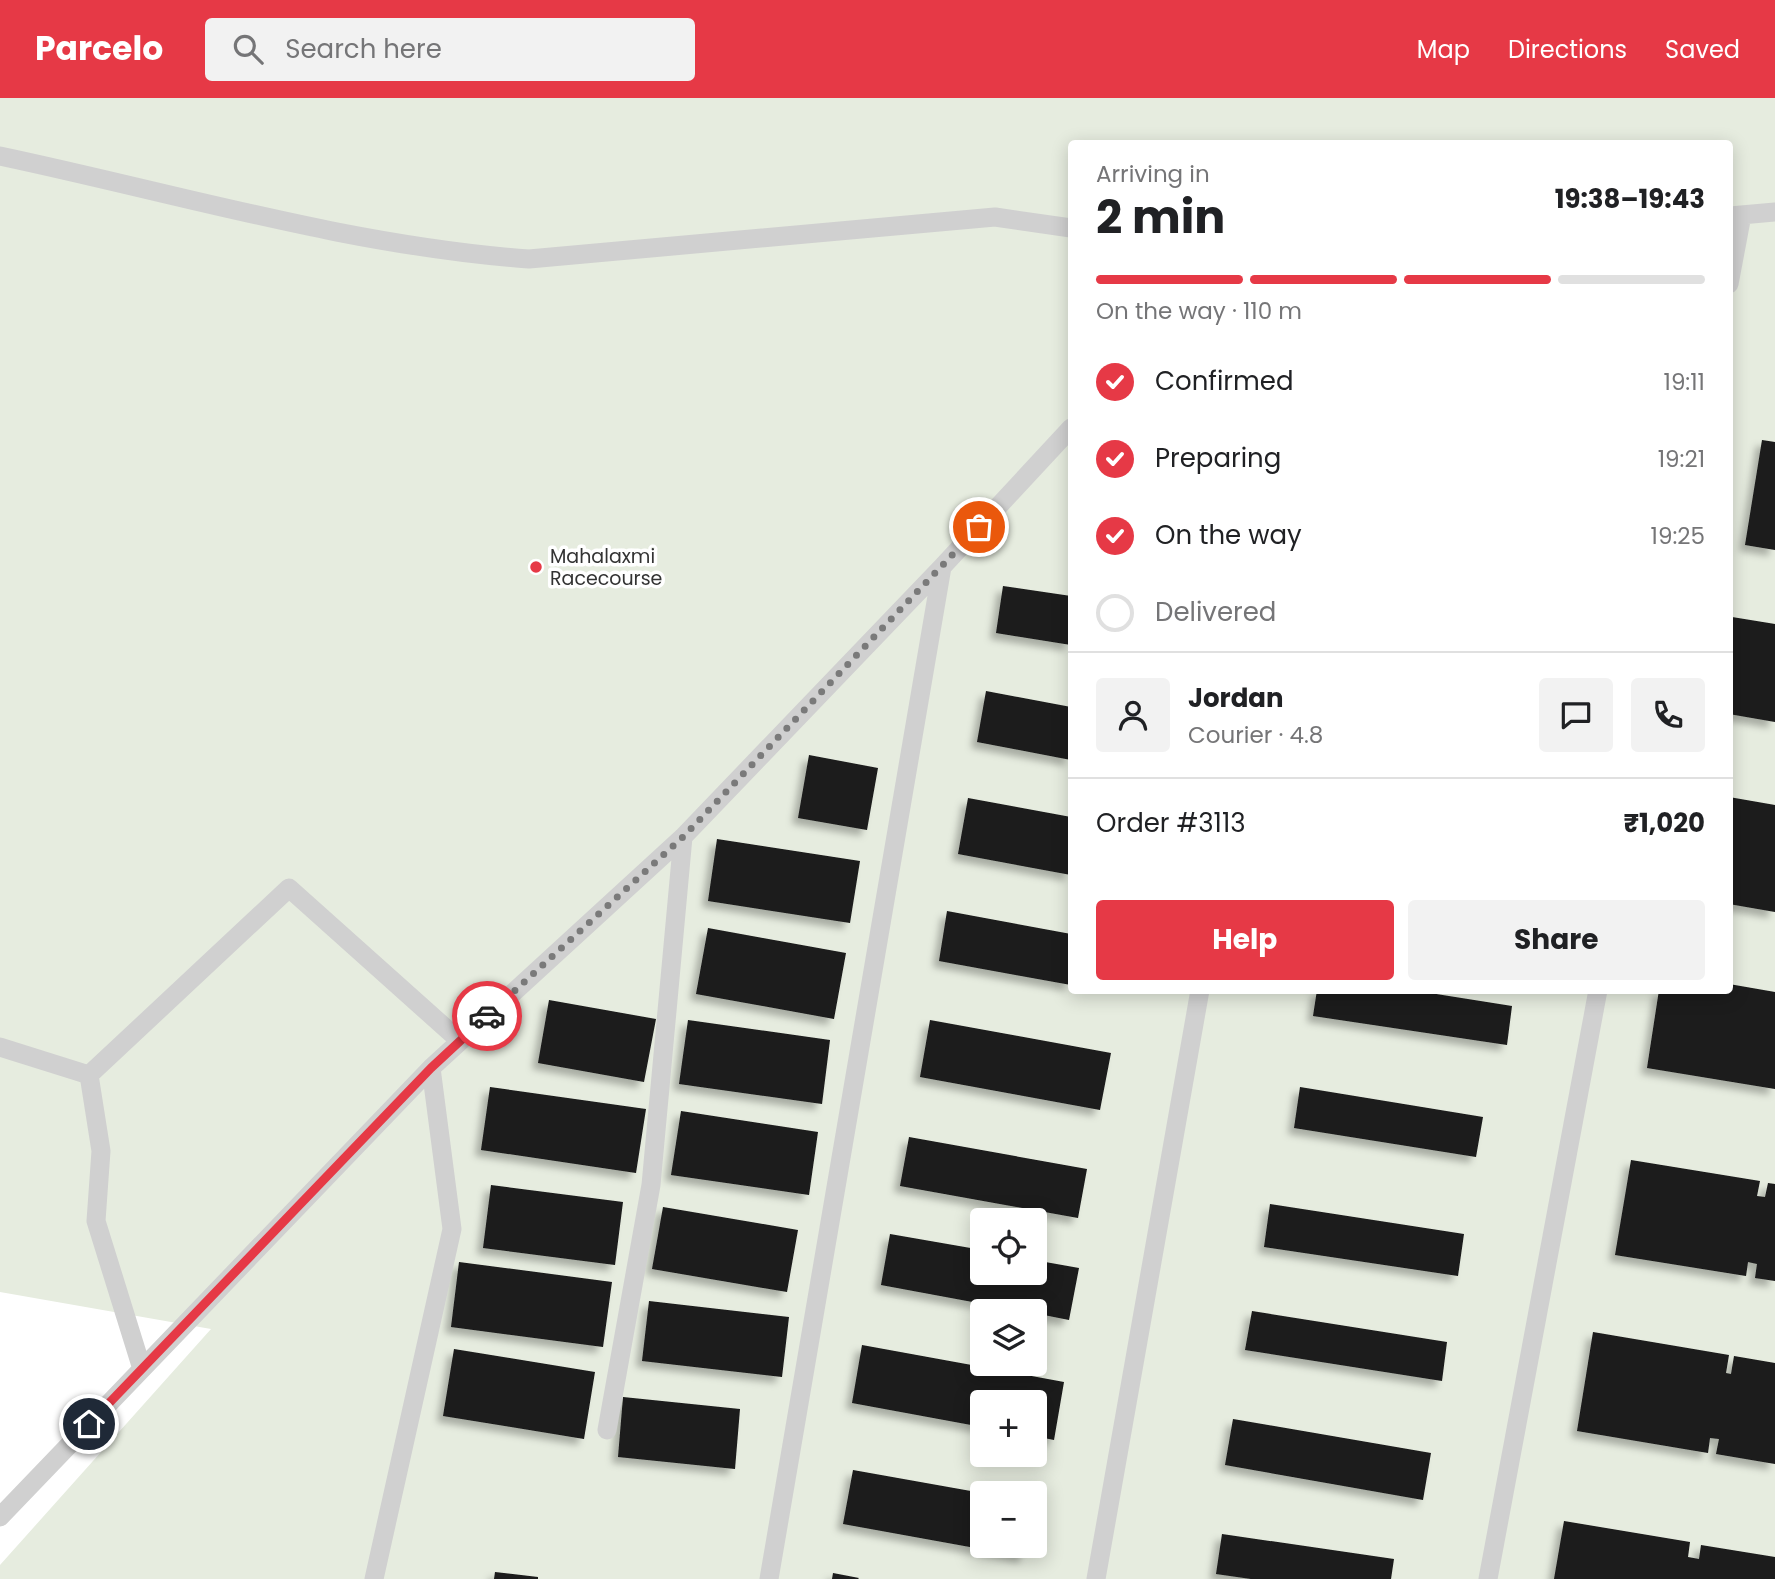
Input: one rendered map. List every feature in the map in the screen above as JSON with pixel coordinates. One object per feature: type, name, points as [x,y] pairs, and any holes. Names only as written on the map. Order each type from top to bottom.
[{"type":"lane","points":[[0,156],[397,244],[474,255],[529,259],[995,217],[1068,228]]},
{"type":"lane","points":[[1733,238],[1735,215],[1775,212]]},
{"type":"lane","points":[[0,1517],[431,1068],[683,837],[1068,431]]},
{"type":"lane","points":[[769,1579],[942,566]]},
{"type":"lane","points":[[607,1430],[651,1185],[683,837]]},
{"type":"lane","points":[[89,1075],[289,888],[460,1041]]},
{"type":"lane","points":[[1096,1579],[1199,994]]},
{"type":"lane","points":[[1488,1579],[1597,994]]},
{"type":"lane","points":[[0,1047],[89,1075]]},
{"type":"lane","points":[[374,1579],[452,1229],[431,1068]]},
{"type":"lane","points":[[89,1075],[101,1151],[96,1221],[142,1368]]},
{"type":"shaded area","name":"Mahalaxmi Racecourse","points":[[0,98],[1775,98],[1775,1579],[0,1579],[0,1565],[211,1329],[0,1292]]},
{"type":"building","points":[[1762,440],[1775,442],[1775,550],[1745,545]]},
{"type":"building","points":[[1003,586],[1068,596],[1068,645],[996,633]]},
{"type":"building","points":[[1733,617],[1775,624],[1775,722],[1733,715]]},
{"type":"building","points":[[986,691],[1068,706],[1068,759],[977,742]]},
{"type":"building","points":[[809,755],[878,768],[867,830],[798,818]]},
{"type":"building","points":[[968,798],[1068,816],[1068,874],[958,854]]},
{"type":"building","points":[[1733,798],[1775,805],[1775,912],[1733,905]]},
{"type":"building","points":[[717,839],[860,861],[850,923],[708,901]]},
{"type":"building","points":[[947,911],[1068,933],[1068,984],[939,961]]},
{"type":"building","points":[[708,928],[846,953],[834,1019],[696,994]]},
{"type":"building","points":[[1733,985],[1775,992],[1775,1089],[1647,1068],[1658,994],[1733,994]]},
{"type":"building","points":[[1316,994],[1436,994],[1512,1006],[1507,1045],[1313,1016]]},
{"type":"building","points":[[549,1000],[656,1019],[644,1082],[538,1063]]},
{"type":"building","points":[[688,1020],[830,1040],[822,1104],[679,1084]]},
{"type":"building","points":[[930,1020],[1111,1053],[1100,1110],[920,1077]]},
{"type":"building","points":[[490,1087],[646,1109],[636,1173],[481,1150]]},
{"type":"building","points":[[1300,1087],[1483,1117],[1476,1157],[1294,1128]]},
{"type":"building","points":[[681,1111],[818,1132],[809,1195],[671,1175]]},
{"type":"building","points":[[909,1137],[1087,1169],[1078,1218],[1047,1212],[1047,1208],[1022,1208],[900,1186]]},
{"type":"building","points":[[1631,1160],[1760,1181],[1757,1196],[1765,1197],[1768,1183],[1775,1184],[1775,1281],[1755,1278],[1757,1264],[1748,1262],[1746,1276],[1615,1255]]},
{"type":"building","points":[[491,1185],[623,1202],[615,1265],[483,1248]]},
{"type":"building","points":[[1270,1204],[1464,1234],[1458,1276],[1264,1247]]},
{"type":"building","points":[[663,1207],[798,1230],[787,1292],[652,1269]]},
{"type":"building","points":[[890,1234],[970,1248],[970,1285],[1047,1285],[1047,1262],[1079,1268],[1069,1320],[1047,1316],[1047,1299],[970,1299],[970,1302],[881,1285]]},
{"type":"building","points":[[459,1262],[612,1282],[603,1347],[451,1327]]},
{"type":"building","points":[[649,1301],[789,1317],[782,1377],[642,1361]]},
{"type":"building","points":[[1252,1311],[1447,1342],[1442,1381],[1245,1350]]},
{"type":"building","points":[[1593,1332],[1729,1355],[1726,1373],[1731,1374],[1734,1356],[1775,1363],[1775,1464],[1716,1454],[1719,1439],[1710,1438],[1708,1453],[1577,1431]]},
{"type":"building","points":[[862,1345],[970,1365],[970,1376],[1031,1376],[1064,1382],[1054,1440],[1047,1439],[1047,1390],[970,1390],[970,1425],[852,1403]]},
{"type":"building","points":[[454,1349],[595,1372],[584,1439],[443,1416]]},
{"type":"building","points":[[623,1397],[740,1409],[735,1469],[618,1457]]},
{"type":"building","points":[[1233,1419],[1431,1453],[1423,1500],[1225,1465]]},
{"type":"building","points":[[853,1470],[970,1491],[970,1547],[843,1524]]},
{"type":"building","points":[[1564,1521],[1690,1542],[1688,1557],[1699,1559],[1701,1545],[1775,1557],[1775,1579],[1554,1579]]},
{"type":"building","points":[[1222,1534],[1394,1559],[1391,1579],[1251,1579],[1216,1574]]},
{"type":"building","points":[[495,1572],[538,1577],[538,1579],[494,1579]]},
{"type":"building","points":[[833,1573],[859,1578],[832,1579]]},
{"type":"way so far","points":[[487,1016],[683,837],[979,527]]},
{"type":"place","name":"Mahalaxmi Racecourse","points":[[536,567]]},
{"type":"route","points":[[89,1424],[431,1068],[487,1016]]}]
